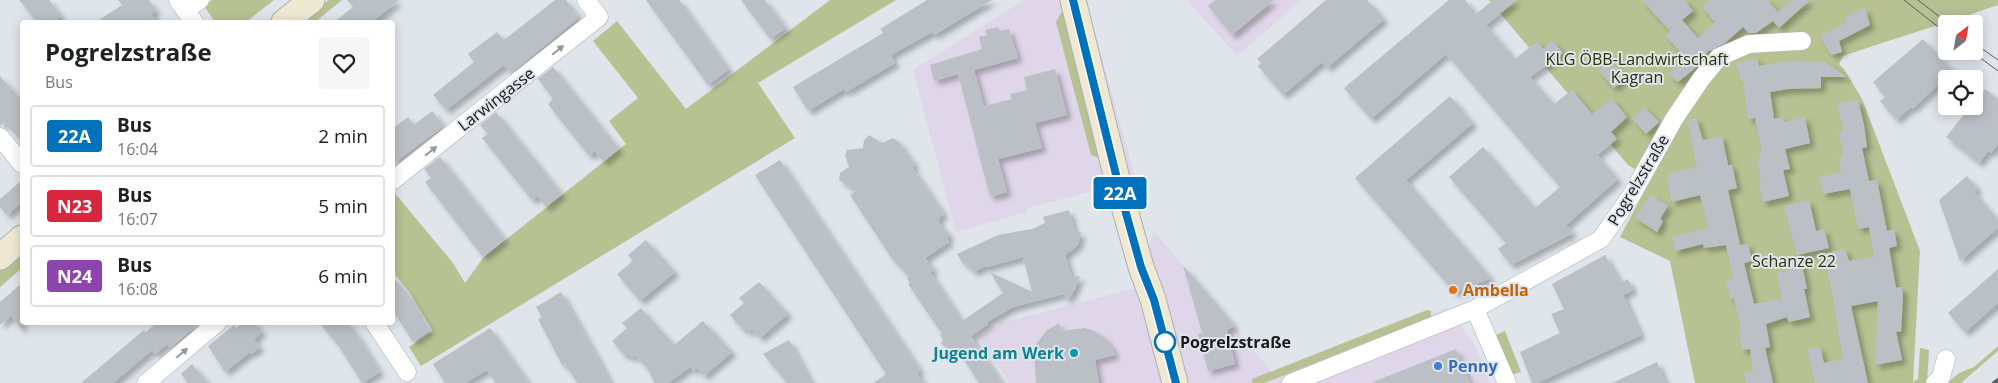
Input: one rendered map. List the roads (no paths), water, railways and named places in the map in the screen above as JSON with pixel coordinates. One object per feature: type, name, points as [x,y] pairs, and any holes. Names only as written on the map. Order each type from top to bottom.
[{"type":"main road","points":[[287,20],[312,0]]},
{"type":"main road","points":[[1072,0],[1122,199],[1141,267],[1154,300],[1176,383]]},
{"type":"main road","points":[[0,257],[20,240]]},
{"type":"street","points":[[186,11],[200,0]]},
{"type":"street","name":"Larwingasse","points":[[395,179],[599,17],[586,0]]},
{"type":"street","name":"Pogrelzstraße","points":[[1291,383],[1475,309],[1601,239],[1631,196],[1674,119],[1701,79],[1720,57],[1749,44],[1802,41]]},
{"type":"street","points":[[0,137],[20,162]]},
{"type":"street","points":[[1475,309],[1507,383]]},
{"type":"street","points":[[146,383],[214,325]]},
{"type":"street","points":[[376,325],[407,372]]},
{"type":"street","points":[[1935,383],[1940,377],[1946,360]]},
{"type":"tram line","points":[[1904,0],[1938,27]]},
{"type":"tram line","points":[[1918,0],[1938,15]]},
{"type":"tram line","points":[[1983,49],[1998,60]]},
{"type":"tram line","points":[[1983,60],[1998,71]]},
{"type":"railway","points":[[1994,383],[1998,380]]},
{"type":"place","name":"Ambella","points":[[1453,290]]},
{"type":"place","name":"Pogrelzstraße","points":[[1165,342]]},
{"type":"place","name":"Jugend am Werk","points":[[1074,353]]},
{"type":"place","name":"Penny","points":[[1438,366]]},
{"type":"park label","name":"KLG ÖBB-Landwirtschaft Kagran","points":[[1637,68]]},
{"type":"park label","name":"Schanze 22","points":[[1794,261]]}]
